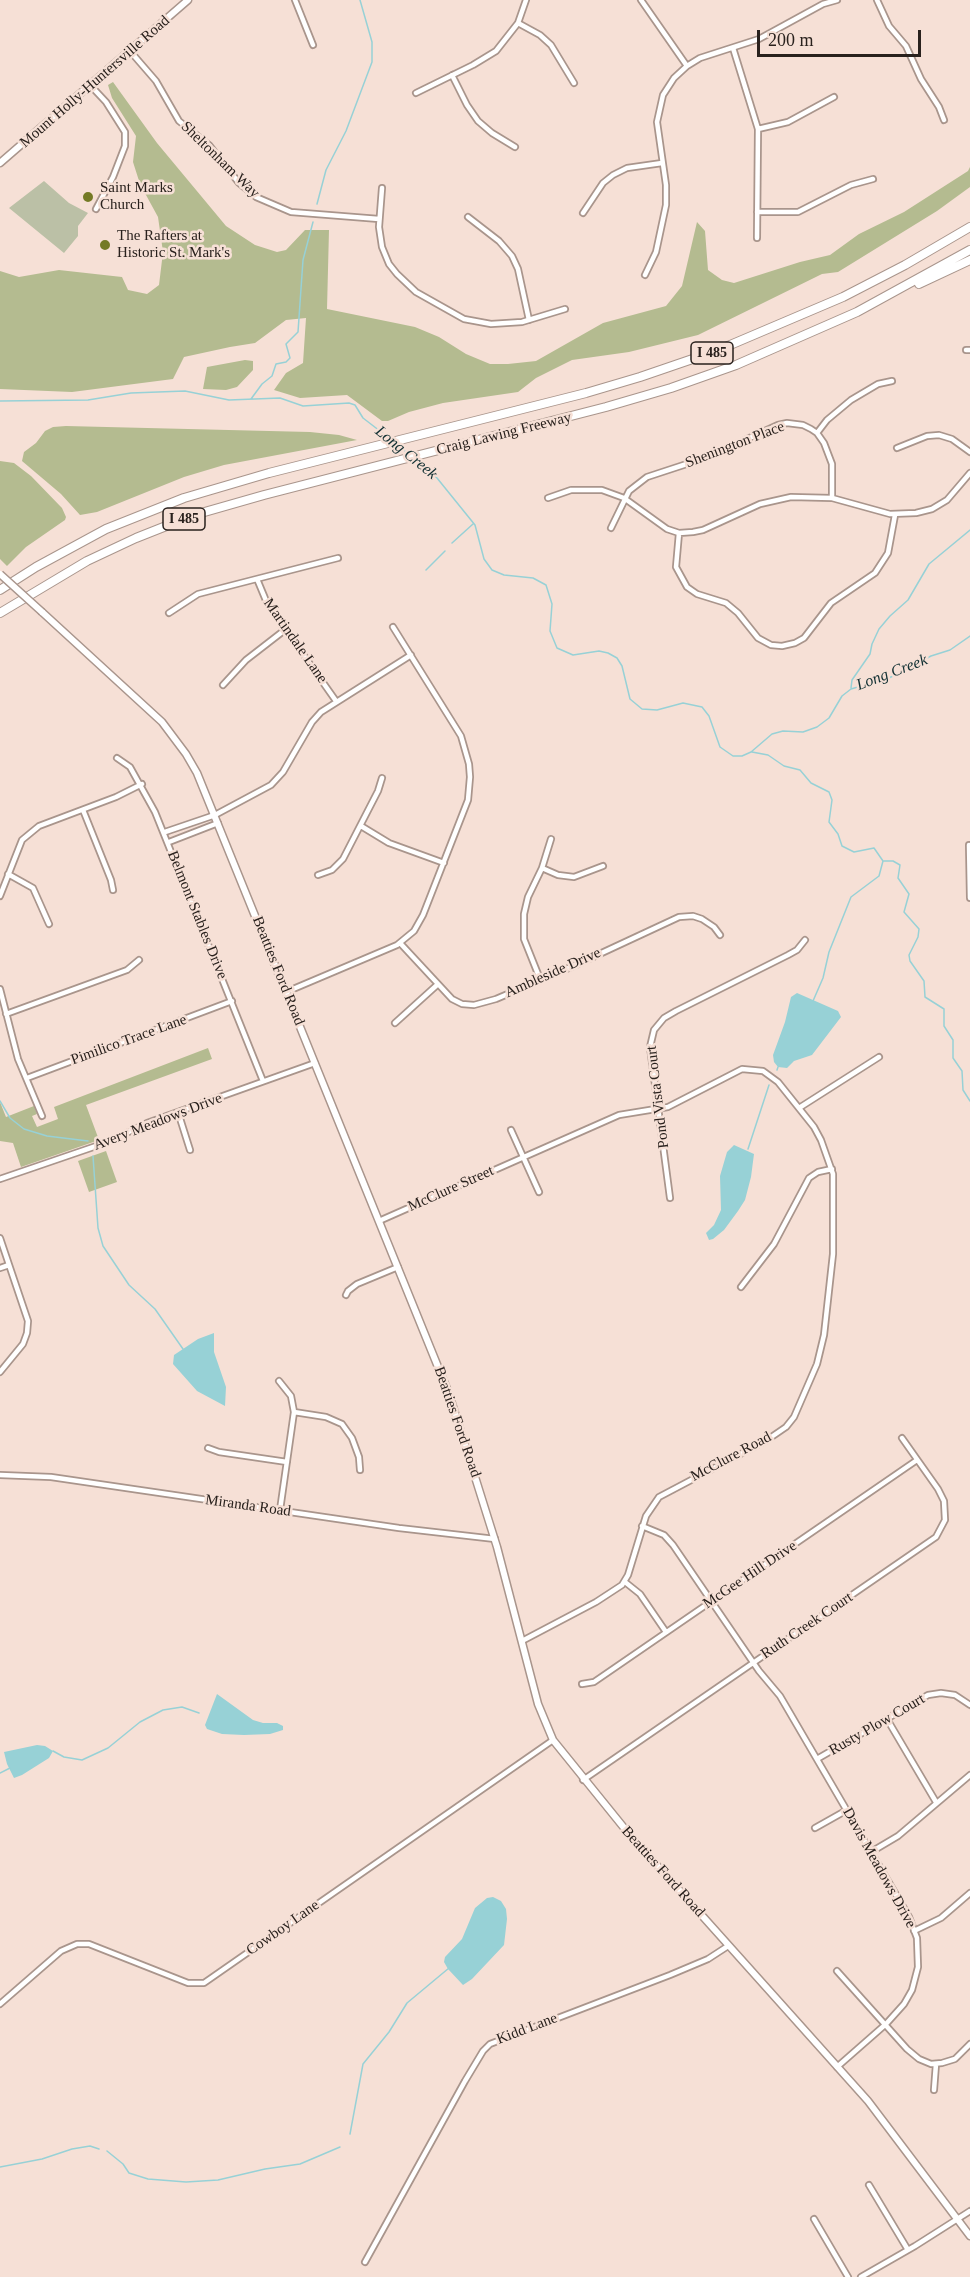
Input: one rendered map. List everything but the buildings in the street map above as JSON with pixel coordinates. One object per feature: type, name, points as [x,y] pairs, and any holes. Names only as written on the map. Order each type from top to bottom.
[{"type":"highway","points":[[942,243],[970,222]]},
{"type":"highway","name":"Craig Lawing Freeway","points":[[0,590],[70,548],[144,513],[221,487],[586,393],[716,351],[843,297],[970,227]]},
{"type":"highway","name":"Craig Lawing Freeway","points":[[0,613],[87,561],[163,527],[243,501],[606,407],[707,376],[807,336],[892,294],[970,250]]},
{"type":"highway","points":[[892,294],[934,278],[970,260]]},
{"type":"main road","name":"Mount Holly-Huntersville Road","points":[[0,163],[188,0]]},
{"type":"main road","name":"Beatties Ford Road","points":[[0,574],[162,722],[197,773],[448,1394],[495,1539],[543,1718],[553,1740],[583,1780],[888,2125],[970,2236]]},
{"type":"street","points":[[295,0],[314,45]]},
{"type":"street","points":[[416,93],[496,51],[518,23],[526,0]]},
{"type":"street","points":[[641,0],[687,66]]},
{"type":"street","points":[[645,274],[656,252],[666,205],[657,129],[660,103],[674,78],[700,58],[772,33],[823,4],[837,0]]},
{"type":"street","points":[[877,0],[889,26],[906,46],[944,120]]},
{"type":"street","points":[[518,23],[540,35],[551,45],[574,83]]},
{"type":"street","points":[[733,48],[758,129],[757,238]]},
{"type":"street","name":"Sheltonham Way","points":[[130,51],[156,81],[179,121],[206,142],[239,183],[256,197],[291,212],[379,219]]},
{"type":"street","points":[[452,75],[478,121],[492,134],[515,147]]},
{"type":"street","points":[[91,86],[106,102],[125,132],[125,146],[113,177],[96,209]]},
{"type":"street","points":[[758,129],[788,122],[834,97]]},
{"type":"street","points":[[583,213],[603,183],[613,175],[627,168],[662,163]]},
{"type":"street","points":[[757,212],[798,212],[851,184],[873,180]]},
{"type":"street","points":[[382,188],[380,239],[389,264],[416,292],[464,319],[505,324],[529,320],[565,309]]},
{"type":"street","points":[[468,217],[499,240],[512,256],[518,269],[529,320]]},
{"type":"street","points":[[832,498],[832,464],[817,433],[827,420],[851,400],[878,384],[892,381]]},
{"type":"street","name":"Shenington Place","points":[[611,528],[624,498],[636,483],[647,477],[708,457],[778,425],[795,423],[817,433]]},
{"type":"street","points":[[897,448],[927,436],[939,435],[952,439],[970,452]]},
{"type":"street","points":[[548,498],[571,490],[590,488],[602,490],[624,498],[660,524],[679,533],[703,530],[753,507],[778,499],[802,496],[832,498],[895,515],[916,513],[941,504],[954,494],[970,473]]},
{"type":"street","points":[[679,533],[676,567],[687,587],[697,594],[726,603],[738,613],[758,638],[771,645],[782,646],[804,638],[831,603],[861,584],[879,568],[888,552],[895,515]]},
{"type":"street","points":[[170,613],[198,594],[338,558]]},
{"type":"street","name":"Martindale Lane","points":[[257,579],[263,597],[336,701]]},
{"type":"street","points":[[286,992],[400,943],[414,931],[420,922],[468,801],[469,764],[465,748],[455,725],[393,627]]},
{"type":"street","points":[[223,685],[246,660],[286,629]]},
{"type":"street","points":[[165,832],[215,815],[265,789],[288,765],[312,722],[321,712],[411,655]]},
{"type":"street","name":"Belmont Stables Drive","points":[[117,758],[130,767],[142,784],[165,832],[263,1081]]},
{"type":"street","points":[[318,875],[332,870],[344,859],[378,791],[382,778]]},
{"type":"street","points":[[0,896],[22,840],[27,835],[39,826],[142,784]]},
{"type":"street","points":[[83,810],[111,880],[112,890]]},
{"type":"street","points":[[169,842],[218,823]]},
{"type":"street","points":[[361,826],[389,843],[444,863]]},
{"type":"street","points":[[540,979],[526,946],[523,926],[528,897],[542,868],[551,839]]},
{"type":"street","points":[[969,845],[970,898]]},
{"type":"street","points":[[542,868],[558,875],[574,877],[603,866]]},
{"type":"street","points":[[8,874],[33,888],[49,924]]},
{"type":"street","name":"Ambleside Drive","points":[[400,943],[437,985],[456,1002],[474,1005],[496,999],[679,916],[693,916],[702,919],[714,927],[720,935]]},
{"type":"street","name":"Pond Vista Court","points":[[670,1198],[650,1047],[658,1024],[676,1011],[797,950],[805,940]]},
{"type":"street","points":[[6,1014],[127,970],[139,960]]},
{"type":"street","points":[[395,1023],[437,985]]},
{"type":"street","points":[[0,989],[18,1059],[42,1116]]},
{"type":"street","name":"Pimilico Trace Lane","points":[[27,1078],[232,1001]]},
{"type":"street","points":[[799,1107],[879,1057]]},
{"type":"street","name":"Avery Meadows Drive","points":[[0,1179],[108,1142],[147,1123],[315,1063]]},
{"type":"street","name":"McClure Road","points":[[523,1156],[619,1115],[668,1107],[731,1073],[750,1068],[762,1071],[775,1079],[799,1107],[821,1140],[832,1169],[834,1193],[830,1294],[817,1364],[794,1417],[767,1440],[667,1492],[651,1506],[642,1526],[625,1582]]},
{"type":"street","points":[[178,1112],[190,1150]]},
{"type":"street","points":[[511,1130],[539,1192]]},
{"type":"street","name":"McClure Street","points":[[379,1221],[523,1156]]},
{"type":"street","points":[[741,1287],[774,1244],[809,1178],[818,1172],[832,1169]]},
{"type":"street","points":[[0,1238],[28,1322],[23,1344],[0,1372]]},
{"type":"street","points":[[0,1268],[9,1265]]},
{"type":"street","points":[[346,1295],[357,1284],[398,1267]]},
{"type":"street","points":[[279,1381],[291,1396],[294,1412],[280,1510]]},
{"type":"street","points":[[294,1412],[326,1416],[342,1424],[352,1438],[359,1456],[360,1470]]},
{"type":"street","name":"Ruth Creek Court","points":[[583,1780],[936,1537],[945,1520],[944,1501],[938,1488],[902,1438]]},
{"type":"street","points":[[208,1448],[219,1452],[287,1462]]},
{"type":"street","name":"McGee Hill Drive","points":[[582,1684],[594,1682],[917,1460]]},
{"type":"street","name":"Miranda Road","points":[[0,1475],[51,1477],[399,1528],[495,1539]]},
{"type":"street","name":"Davis Meadows Drive","points":[[642,1526],[668,1539],[754,1663],[780,1696],[909,1917],[919,1954],[916,1977],[904,2004],[886,2024],[837,2067]]},
{"type":"street","points":[[522,1641],[596,1602],[625,1582],[640,1594],[666,1632]]},
{"type":"street","name":"Rusty Plow Court","points":[[818,1759],[928,1695],[941,1693],[955,1695],[970,1705]]},
{"type":"street","points":[[887,1719],[936,1802]]},
{"type":"street","name":"Cowboy Lane","points":[[0,2004],[61,1951],[76,1944],[89,1944],[188,1983],[204,1983],[553,1740]]},
{"type":"street","points":[[872,1852],[898,1836],[970,1775]]},
{"type":"street","points":[[815,1828],[847,1810]]},
{"type":"street","points":[[914,1931],[941,1918],[970,1893]]},
{"type":"street","name":"Kidd Lane","points":[[365,2262],[486,2047],[517,2032],[670,1976],[719,1953],[728,1946]]},
{"type":"street","points":[[837,1971],[919,2060],[936,2064],[955,2059],[970,2044]]},
{"type":"street","points":[[934,2090],[936,2064]]},
{"type":"street","points":[[869,2185],[908,2250]]},
{"type":"street","points":[[861,2277],[970,2211]]},
{"type":"street","points":[[814,2218],[848,2277]]},
{"type":"green space","points":[[113,82],[157,143],[226,226],[255,245],[277,252],[286,250],[305,230],[329,230],[327,309],[415,327],[490,364],[536,361],[603,323],[666,306],[682,286],[697,222],[705,231],[708,270],[722,280],[734,283],[830,255],[859,234],[904,212],[968,171],[970,167],[970,187],[937,211],[838,272],[822,274],[698,335],[629,352],[572,360],[536,378],[518,392],[443,403],[409,412],[388,421],[382,421],[347,395],[300,398],[274,390],[286,373],[303,363],[306,318],[286,320],[255,343],[184,357],[173,379],[72,392],[0,389],[0,271],[19,277],[59,270],[122,277],[128,290],[147,294],[159,285],[163,252],[158,217],[140,184],[133,162],[136,136],[112,98],[108,85]]},
{"type":"green space","points":[[44,181],[69,203],[88,213],[78,226],[78,236],[64,253],[9,208]]},
{"type":"green space","points":[[245,360],[253,361],[253,370],[237,387],[226,390],[203,389],[207,367]]},
{"type":"green space","points":[[53,427],[310,432],[339,435],[357,440],[224,465],[184,477],[97,512],[80,515],[61,494],[22,461],[24,452],[36,443],[45,431]]},
{"type":"green space","points":[[0,461],[14,463],[31,476],[62,508],[66,517],[26,547],[7,566],[0,559]]},
{"type":"green space","points":[[208,1048],[212,1059],[86,1105],[99,1140],[21,1167],[13,1143],[0,1141],[0,1102],[6,1117],[34,1106],[37,1114],[32,1116],[37,1127],[58,1119],[54,1107]]},
{"type":"green space","points":[[106,1151],[117,1182],[89,1192],[78,1161]]},
{"type":"water","points":[[797,993],[838,1011],[841,1017],[812,1055],[794,1061],[787,1068],[778,1067],[773,1055],[791,997]]},
{"type":"water","points":[[734,1145],[754,1154],[745,1200],[724,1230],[709,1240],[706,1233],[714,1225],[721,1210],[720,1176],[727,1152]]},
{"type":"water","points":[[214,1333],[214,1352],[226,1387],[225,1406],[197,1391],[173,1364],[174,1355],[198,1339]]},
{"type":"water","points":[[217,1694],[253,1720],[277,1723],[283,1726],[283,1730],[270,1734],[244,1735],[222,1734],[207,1729],[205,1725]]},
{"type":"water","points":[[37,1745],[45,1746],[53,1751],[49,1758],[14,1778],[4,1752]]},
{"type":"water","points":[[493,1897],[501,1901],[506,1909],[504,1945],[472,1979],[463,1985],[448,1969],[444,1962],[445,1957],[462,1939],[475,1908],[487,1898]]},
{"type":"waterway","points":[[317,204],[326,170],[346,131],[372,62],[372,42],[360,0]]},
{"type":"waterway","points":[[251,399],[262,384],[272,376],[276,364],[286,362],[290,358],[286,344],[298,332],[303,260],[313,222]]},
{"type":"waterway","name":"Long Creek","points":[[0,401],[88,400],[131,393],[185,391],[229,400],[280,398],[303,406],[349,403],[355,405],[363,418],[389,438]]},
{"type":"waterway","name":"Long Creek","points":[[397,445],[410,455]]},
{"type":"waterway","name":"Long Creek","points":[[416,459],[437,478],[475,525],[484,559],[492,570],[504,575],[533,578],[546,585],[552,604],[550,631],[557,648],[573,655],[599,651],[617,658],[622,666],[630,699],[642,709],[657,710],[683,703],[702,707],[709,716],[720,747],[733,756],[742,756],[751,752],[772,734],[783,731],[803,732],[817,727],[829,718],[842,696],[851,689],[889,678],[931,656],[950,650],[970,636]]},
{"type":"waterway","points":[[452,543],[473,524]]},
{"type":"waterway","points":[[851,688],[852,680],[870,654],[879,629],[908,600],[929,564],[970,530]]},
{"type":"waterway","points":[[426,570],[445,551]]},
{"type":"waterway","points":[[752,752],[768,755],[784,766],[800,770],[811,783],[829,792],[832,800],[829,822],[838,834],[842,846],[854,852],[874,848],[883,861],[879,876],[851,897],[813,1001]]},
{"type":"waterway","points":[[884,861],[893,861],[900,865],[898,878],[909,894],[904,912],[919,929],[918,937],[909,955],[910,961],[924,981],[925,997],[944,1009],[944,1026],[953,1040],[953,1058],[962,1071],[963,1090],[970,1101]]},
{"type":"waterway","points":[[748,1149],[769,1085]]},
{"type":"waterway","points":[[0,1101],[10,1118],[24,1129],[47,1136],[88,1141]]},
{"type":"waterway","points":[[93,1156],[98,1228],[103,1246],[129,1285],[155,1309],[183,1349]]},
{"type":"waterway","points":[[53,1751],[64,1757],[82,1760],[108,1748],[140,1722],[163,1710],[182,1707],[199,1713]]},
{"type":"waterway","points":[[0,1773],[10,1768]]},
{"type":"waterway","points":[[350,2134],[363,2064],[389,2032],[407,2003],[449,1968]]},
{"type":"waterway","points":[[0,2167],[42,2159],[72,2149],[90,2146],[99,2149]]},
{"type":"waterway","points":[[107,2151],[123,2164],[129,2173],[148,2179],[186,2182],[218,2180],[300,2164],[340,2147]]},
{"type":"place","name":"Saint Marks Church","points":[[88,197]]},
{"type":"place","name":"The Rafters at Historic St. Mark's","points":[[105,245]]}]
